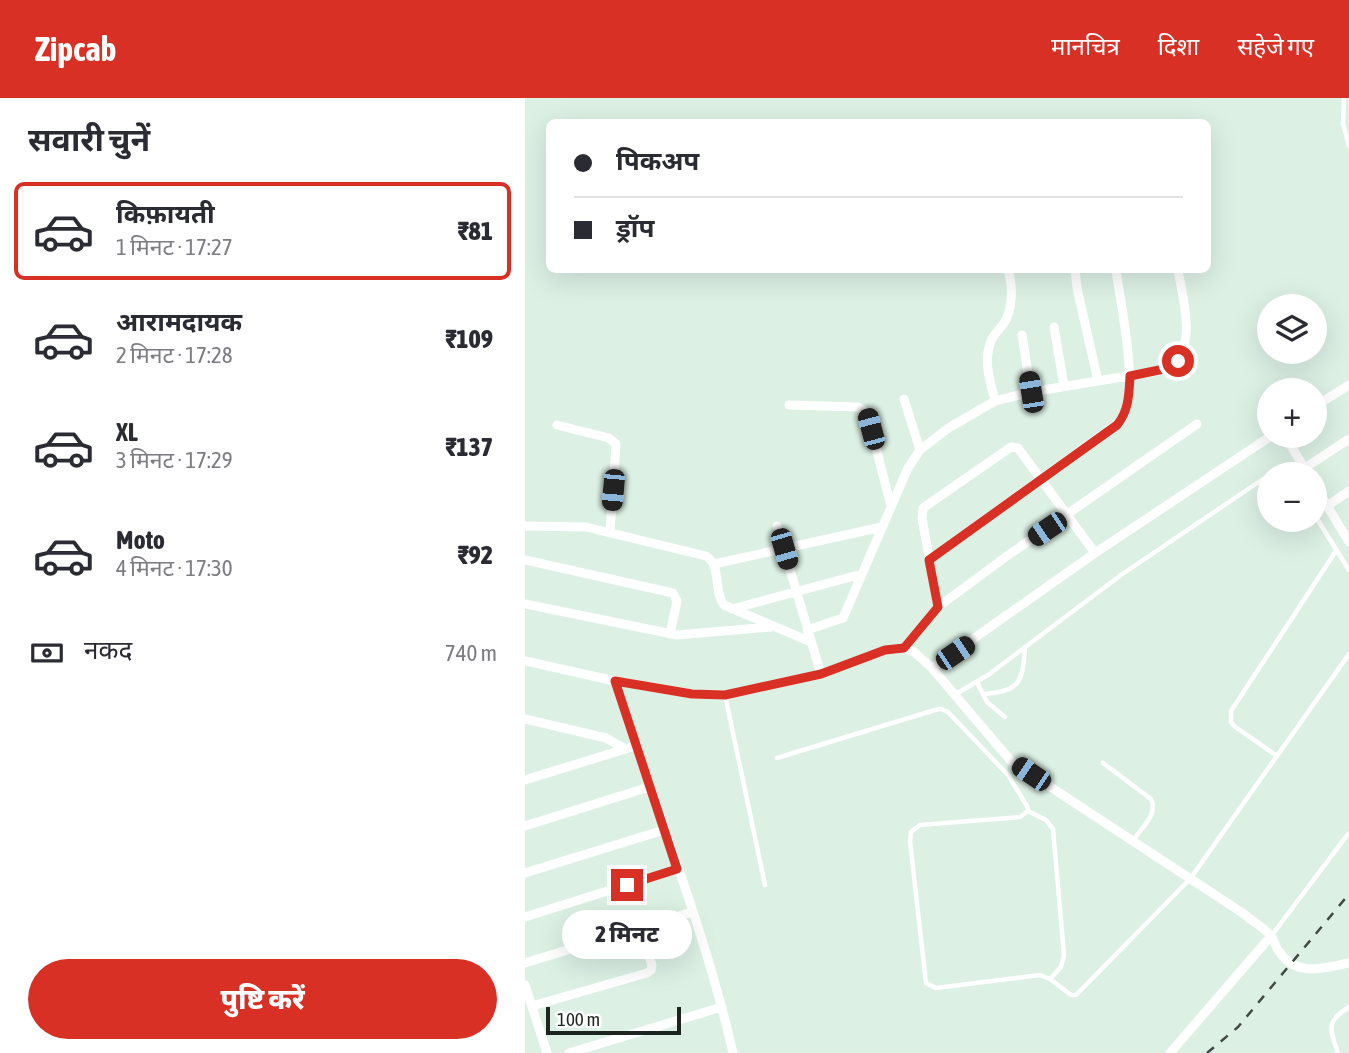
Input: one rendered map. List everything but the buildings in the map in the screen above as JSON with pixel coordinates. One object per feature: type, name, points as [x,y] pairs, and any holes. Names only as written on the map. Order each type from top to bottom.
[{"type":"street","points":[[995,401],[988,371],[988,354],[991,339],[1008,316],[1011,284],[1009,273]]},
{"type":"street","points":[[1075,273],[1098,381]]},
{"type":"street","points":[[929,560],[1117,425],[1124,415],[1130,376],[1116,273]]},
{"type":"street","points":[[807,630],[843,618],[908,468],[920,450],[947,429],[995,401],[1031,392],[1130,376],[1172,366],[1178,361],[1183,352],[1186,328],[1178,273]]},
{"type":"street","points":[[1054,327],[1064,386]]},
{"type":"street","points":[[1022,335],[1031,392]]},
{"type":"street","points":[[1327,399],[1349,385]]},
{"type":"street","points":[[904,399],[920,450]]},
{"type":"street","points":[[789,405],[864,409],[891,506]]},
{"type":"street","points":[[904,648],[938,607],[1196,424]]},
{"type":"street","points":[[557,425],[609,438],[616,444],[610,533]]},
{"type":"street","points":[[1319,462],[1349,439]]},
{"type":"street","points":[[932,668],[1095,553],[1257,445]]},
{"type":"street","points":[[938,607],[922,518],[925,505],[1011,447],[1018,448],[1095,553]]},
{"type":"street","points":[[1349,491],[1327,506],[1349,542]]},
{"type":"street","points":[[525,526],[575,526],[706,556],[714,564],[721,600],[732,609],[811,642]]},
{"type":"street","points":[[777,526],[819,667]]},
{"type":"street","points":[[714,564],[882,527]]},
{"type":"street","points":[[525,560],[673,593],[677,601],[670,634]]},
{"type":"street","points":[[732,609],[862,575]]},
{"type":"street","points":[[525,604],[670,634],[711,634],[772,626]]},
{"type":"street","points":[[525,661],[615,681],[692,694],[725,695],[819,667],[885,650],[904,648],[932,668],[1011,761],[1244,914],[1271,936],[1291,965],[1303,970],[1349,964]]},
{"type":"street","points":[[615,681],[630,747],[649,787],[692,912],[722,1007],[733,1053]]},
{"type":"street","points":[[525,719],[606,738],[630,747]]},
{"type":"street","points":[[525,780],[630,747]]},
{"type":"street","points":[[525,826],[649,787]]},
{"type":"street","points":[[525,873],[664,830]]},
{"type":"street","points":[[525,917],[677,869]]},
{"type":"street","points":[[525,963],[692,912]]},
{"type":"street","points":[[532,1006],[647,973],[652,965],[640,928]]},
{"type":"street","points":[[1170,1053],[1271,936]]},
{"type":"street","points":[[525,985],[548,1053]]},
{"type":"street","points":[[569,1053],[722,1007]]},
{"type":"lane","points":[[1344,98],[1343,124],[1349,146]]},
{"type":"lane","points":[[954,696],[1025,648],[1121,575],[1257,484]]},
{"type":"lane","points":[[1325,532],[1349,570]]},
{"type":"lane","points":[[1277,756],[1234,726],[1231,722],[1231,711],[1336,551]]},
{"type":"lane","points":[[983,694],[1002,693],[1014,687],[1023,671],[1025,648]]},
{"type":"lane","points":[[1028,811],[1020,817],[920,825],[911,832],[926,983],[936,988],[1039,975],[1050,978],[1071,995],[1080,992],[1190,879],[1349,654]]},
{"type":"lane","points":[[977,682],[990,705],[1005,718]]},
{"type":"lane","points":[[725,695],[765,885]]},
{"type":"lane","points":[[777,758],[941,709],[948,712],[1008,775],[1028,811],[1046,820],[1053,829],[1064,956],[1061,967],[1050,978]]},
{"type":"lane","points":[[1103,763],[1154,804],[1154,811],[1133,841]]},
{"type":"lane","points":[[1271,936],[1348,834]]},
{"type":"lane","points":[[1338,1053],[1330,1029],[1332,1020],[1349,1007]]},
{"type":"railway","points":[[1207,1053],[1238,1027],[1349,894]]},
{"type":"route","points":[[627,885],[677,869],[615,681],[692,694],[725,695],[821,674],[885,650],[904,648],[938,607],[929,560],[1117,425],[1124,415],[1128,400],[1130,376],[1164,369],[1178,361]]}]
